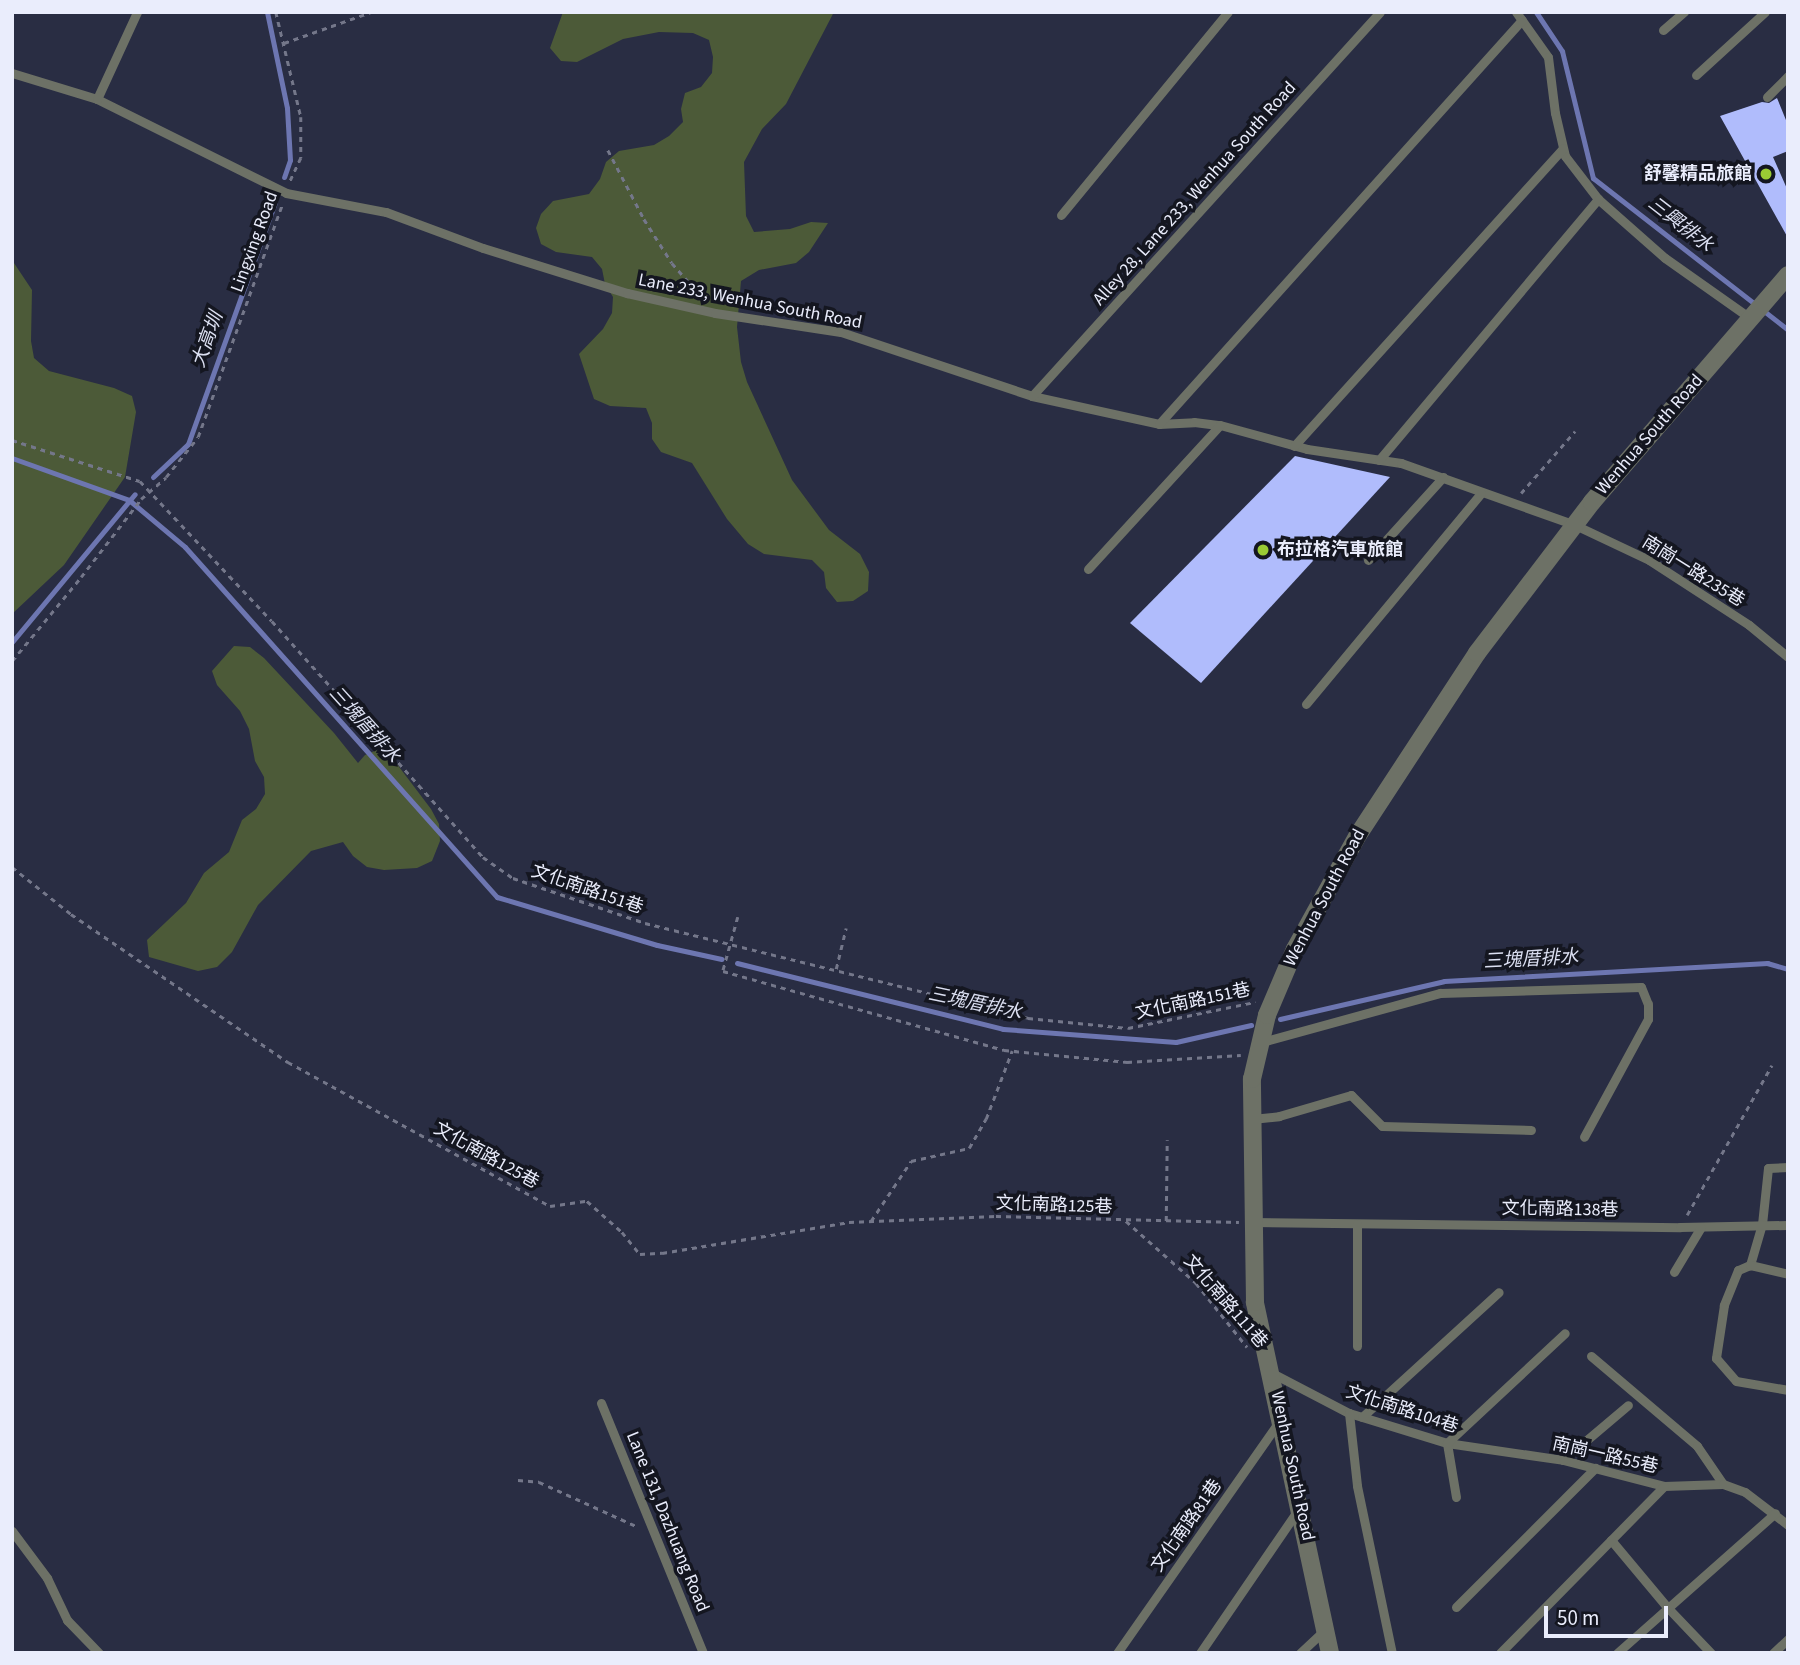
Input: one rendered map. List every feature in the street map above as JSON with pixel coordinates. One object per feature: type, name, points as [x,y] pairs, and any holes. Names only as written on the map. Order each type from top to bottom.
[{"type":"street","name":"Wenhua South Road","points":[[1330,1653],[1282,1417],[1255,1302],[1252,1079],[1267,1014],[1295,949],[1358,835],[1477,653],[1575,525],[1788,275]]},
{"type":"lane","points":[[97,99],[137,12]]},
{"type":"lane","points":[[1062,215],[1228,12]]},
{"type":"lane","name":"Alley 28, Lane 233, Wenhua South Road","points":[[1032,396],[1380,12]]},
{"type":"lane","points":[[1662,30],[1684,12]]},
{"type":"lane","points":[[1696,75],[1765,12]]},
{"type":"lane","points":[[1159,424],[1519,16],[1548,57],[1565,156],[1598,199],[1665,258],[1750,318]]},
{"type":"lane","name":"Lane 233, Wenhua South Road","points":[[12,73],[97,99],[286,193],[386,212],[483,248],[626,293],[716,313],[841,332],[1032,396],[1159,424],[1194,422],[1220,425],[1294,446],[1401,463],[1575,525]]},
{"type":"lane","points":[[1767,97],[1788,76]]},
{"type":"lane","points":[[1294,446],[1563,148]]},
{"type":"lane","points":[[1379,460],[1598,199]]},
{"type":"lane","points":[[1088,569],[1220,425]]},
{"type":"lane","points":[[1368,560],[1443,477]]},
{"type":"lane","points":[[1306,704],[1480,493]]},
{"type":"lane","name":"南崗一路235巷","points":[[1575,525],[1649,560],[1749,625],[1788,657]]},
{"type":"lane","points":[[1260,1048],[1440,993],[1641,987],[1648,1004],[1648,1019],[1584,1138]]},
{"type":"lane","points":[[1252,1119],[1279,1116],[1351,1095],[1382,1126],[1531,1130]]},
{"type":"lane","points":[[1750,1265],[1762,1224],[1768,1168],[1788,1167]]},
{"type":"lane","name":"文化南路138巷","points":[[1252,1222],[1680,1227],[1788,1225]]},
{"type":"lane","points":[[1357,1224],[1357,1346]]},
{"type":"lane","points":[[1674,1272],[1701,1227]]},
{"type":"lane","points":[[1788,1274],[1750,1265],[1738,1270],[1724,1304],[1716,1358],[1735,1381],[1788,1390]]},
{"type":"lane","points":[[1362,1417],[1499,1292]]},
{"type":"lane","points":[[1456,1497],[1447,1443],[1565,1333]]},
{"type":"lane","points":[[1591,1356],[1697,1446],[1723,1484]]},
{"type":"lane","name":"文化南路104巷","points":[[1272,1373],[1349,1413],[1447,1443],[1529,1457]]},
{"type":"lane","name":"Lane 131, Dazhuang Road","points":[[601,1403],[703,1653]]},
{"type":"lane","points":[[1563,1460],[1628,1405]]},
{"type":"lane","points":[[1349,1413],[1357,1486],[1392,1653]]},
{"type":"lane","name":"文化南路81巷","points":[[1117,1653],[1282,1417]]},
{"type":"lane","name":"南崗一路55巷","points":[[1529,1457],[1563,1460],[1664,1486],[1723,1484],[1745,1492],[1788,1525]]},
{"type":"lane","points":[[1456,1607],[1595,1468]]},
{"type":"lane","points":[[1500,1653],[1664,1486]]},
{"type":"lane","points":[[1200,1653],[1301,1507]]},
{"type":"lane","points":[[1617,1653],[1775,1513]]},
{"type":"lane","points":[[12,1531],[47,1578],[66,1620],[94,1652]]},
{"type":"lane","points":[[1611,1540],[1667,1607],[1711,1653]]},
{"type":"lane","points":[[1300,1653],[1326,1630]]},
{"type":"lane","points":[[1773,1653],[1788,1639]]},
{"type":"path","name":"Lingxing Road","points":[[12,661],[141,499],[166,477],[198,437],[301,158],[301,117],[276,12]]},
{"type":"path","points":[[284,43],[371,12]]},
{"type":"path","points":[[608,150],[644,219],[672,263],[716,313]]},
{"type":"path","points":[[1512,503],[1576,431]]},
{"type":"path","name":"文化南路151巷","points":[[12,440],[140,481],[272,621],[483,857],[513,878],[645,923],[836,968],[1028,1018],[1128,1028],[1201,1016],[1275,997]]},
{"type":"path","name":"文化南路125巷","points":[[12,867],[71,914],[288,1062],[550,1206],[587,1200],[622,1232],[640,1254],[662,1253],[871,1221],[996,1216],[1252,1222]]},
{"type":"path","points":[[738,917],[723,971],[1012,1051],[1127,1062],[1260,1048]]},
{"type":"path","points":[[836,968],[846,928]]},
{"type":"path","points":[[871,1221],[911,1161],[969,1148],[986,1119],[1012,1051]]},
{"type":"path","points":[[1680,1227],[1772,1065]]},
{"type":"path","points":[[1166,1221],[1167,1140]]},
{"type":"path","name":"文化南路111巷","points":[[1126,1221],[1196,1283],[1250,1350]]},
{"type":"path","points":[[518,1480],[539,1482],[637,1526],[661,1545]]},
{"type":"green space","points":[[563,12],[834,12],[786,104],[762,129],[744,162],[746,216],[754,232],[790,229],[811,222],[828,223],[809,252],[796,263],[759,270],[741,281],[737,327],[741,362],[747,382],[792,480],[829,530],[860,554],[869,572],[868,591],[853,601],[837,602],[826,588],[824,572],[812,560],[764,554],[748,544],[727,519],[692,463],[661,452],[652,439],[652,423],[646,408],[610,406],[594,399],[579,354],[603,329],[612,313],[613,297],[605,284],[602,269],[592,257],[556,252],[541,244],[536,228],[541,214],[553,201],[589,194],[600,179],[606,162],[619,151],[654,145],[669,136],[683,122],[681,109],[685,93],[701,87],[712,73],[713,57],[709,40],[693,33],[659,32],[623,39],[577,62],[561,61],[550,48]]},
{"type":"green space","points":[[12,260],[32,290],[31,341],[34,358],[49,371],[114,388],[132,396],[136,412],[125,477],[64,565],[12,614]]},
{"type":"green space","points":[[234,646],[250,647],[264,658],[334,733],[358,763],[365,755],[384,747],[431,809],[439,824],[440,841],[432,861],[417,868],[384,870],[367,867],[353,856],[343,842],[311,851],[258,905],[232,952],[217,967],[198,971],[149,957],[147,940],[186,903],[204,873],[229,852],[242,820],[256,809],[265,794],[264,777],[255,761],[249,729],[240,711],[217,685],[212,671]]},
{"type":"building","name":"舒馨精品旅館","points":[[1777,98],[1788,125],[1788,151],[1773,157],[1788,191],[1788,238],[1720,116],[1762,102],[1769,103]]},
{"type":"building","name":"布拉格汽車旅館","points":[[1295,456],[1390,477],[1201,683],[1130,623]]},
{"type":"waterway","name":"大高圳","points":[[267,12],[287,108],[290,160],[284,177]]},
{"type":"waterway","name":"三興排水","points":[[1536,12],[1562,51],[1593,178],[1788,330]]},
{"type":"waterway","name":"大高圳","points":[[153,477],[188,444],[275,203]]},
{"type":"waterway","name":"三塊厝排水","points":[[12,458],[129,500],[185,547],[497,897],[657,945],[721,959]]},
{"type":"waterway","name":"大高圳","points":[[12,642],[135,494]]},
{"type":"waterway","name":"三塊厝排水","points":[[737,963],[1003,1029],[1176,1042],[1251,1025]]},
{"type":"waterway","name":"三塊厝排水","points":[[1280,1019],[1444,981],[1767,963],[1788,969]]},
{"type":"place","name":"舒馨精品旅館","points":[[1766,174]]},
{"type":"place","name":"布拉格汽車旅館","points":[[1263,550]]}]
